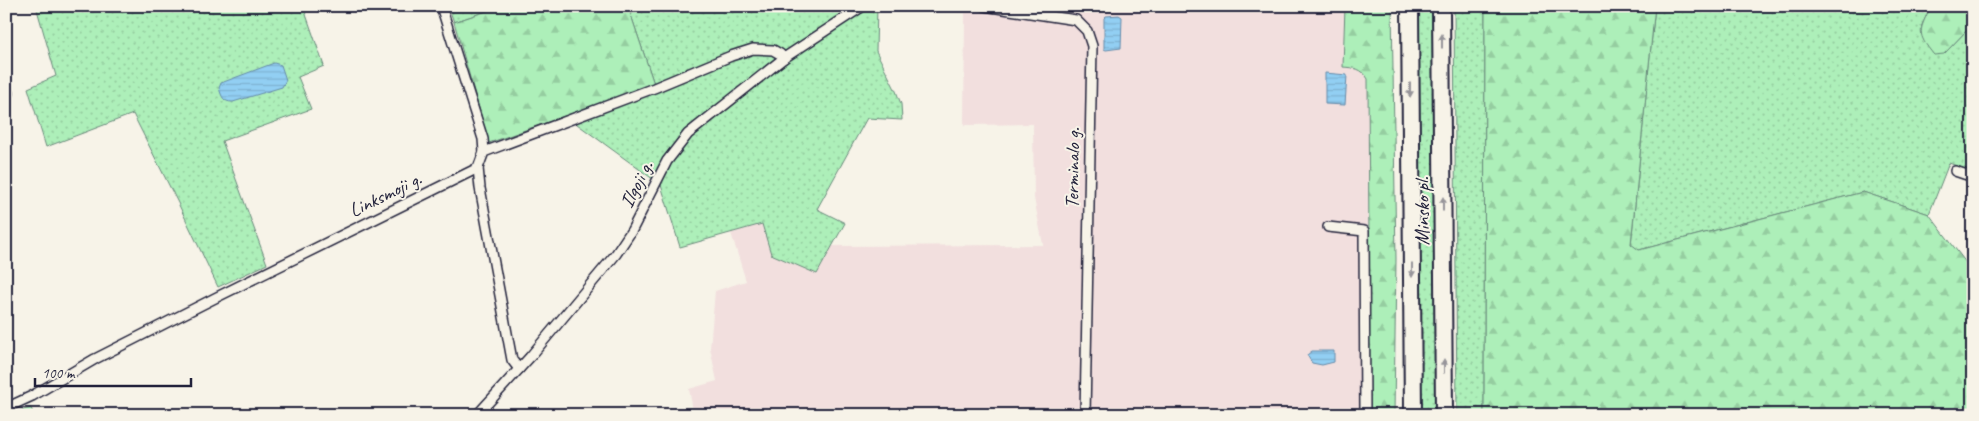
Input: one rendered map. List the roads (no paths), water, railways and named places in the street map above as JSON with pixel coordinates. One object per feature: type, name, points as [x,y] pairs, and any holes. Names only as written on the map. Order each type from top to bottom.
[{"type":"highway","name":"Minsko pl.","points":[[1410,6],[1413,415]]},
{"type":"highway","name":"Minsko pl.","points":[[1441,6],[1444,415]]},
{"type":"street","points":[[441,6],[483,138],[484,152],[478,168],[480,188],[512,360],[519,369]]},
{"type":"street","name":"Ilgoji g.","points":[[477,415],[519,369],[616,254],[632,230],[667,161],[688,134],[784,58],[863,6]]},
{"type":"street","name":"Terminalo g.","points":[[984,6],[1076,20],[1088,31],[1092,46],[1085,415]]},
{"type":"street","points":[[484,152],[753,49],[773,50],[784,58]]},
{"type":"street","name":"Linksmoji g.","points":[[6,408],[32,396],[95,359],[230,290],[478,168]]},
{"type":"street","points":[[1955,171],[1973,177]]},
{"type":"street","points":[[1328,228],[1364,231],[1365,415]]},
{"type":"water","points":[[1119,15],[1122,17],[1121,48],[1106,50],[1104,49],[1104,18],[1106,16]]},
{"type":"water","points":[[274,63],[281,65],[286,80],[282,87],[233,102],[223,98],[219,88],[221,83]]},
{"type":"water","points":[[1325,73],[1347,75],[1345,105],[1325,104]]},
{"type":"water","points":[[1312,351],[1334,351],[1334,362],[1322,365],[1312,363],[1307,355]]}]
